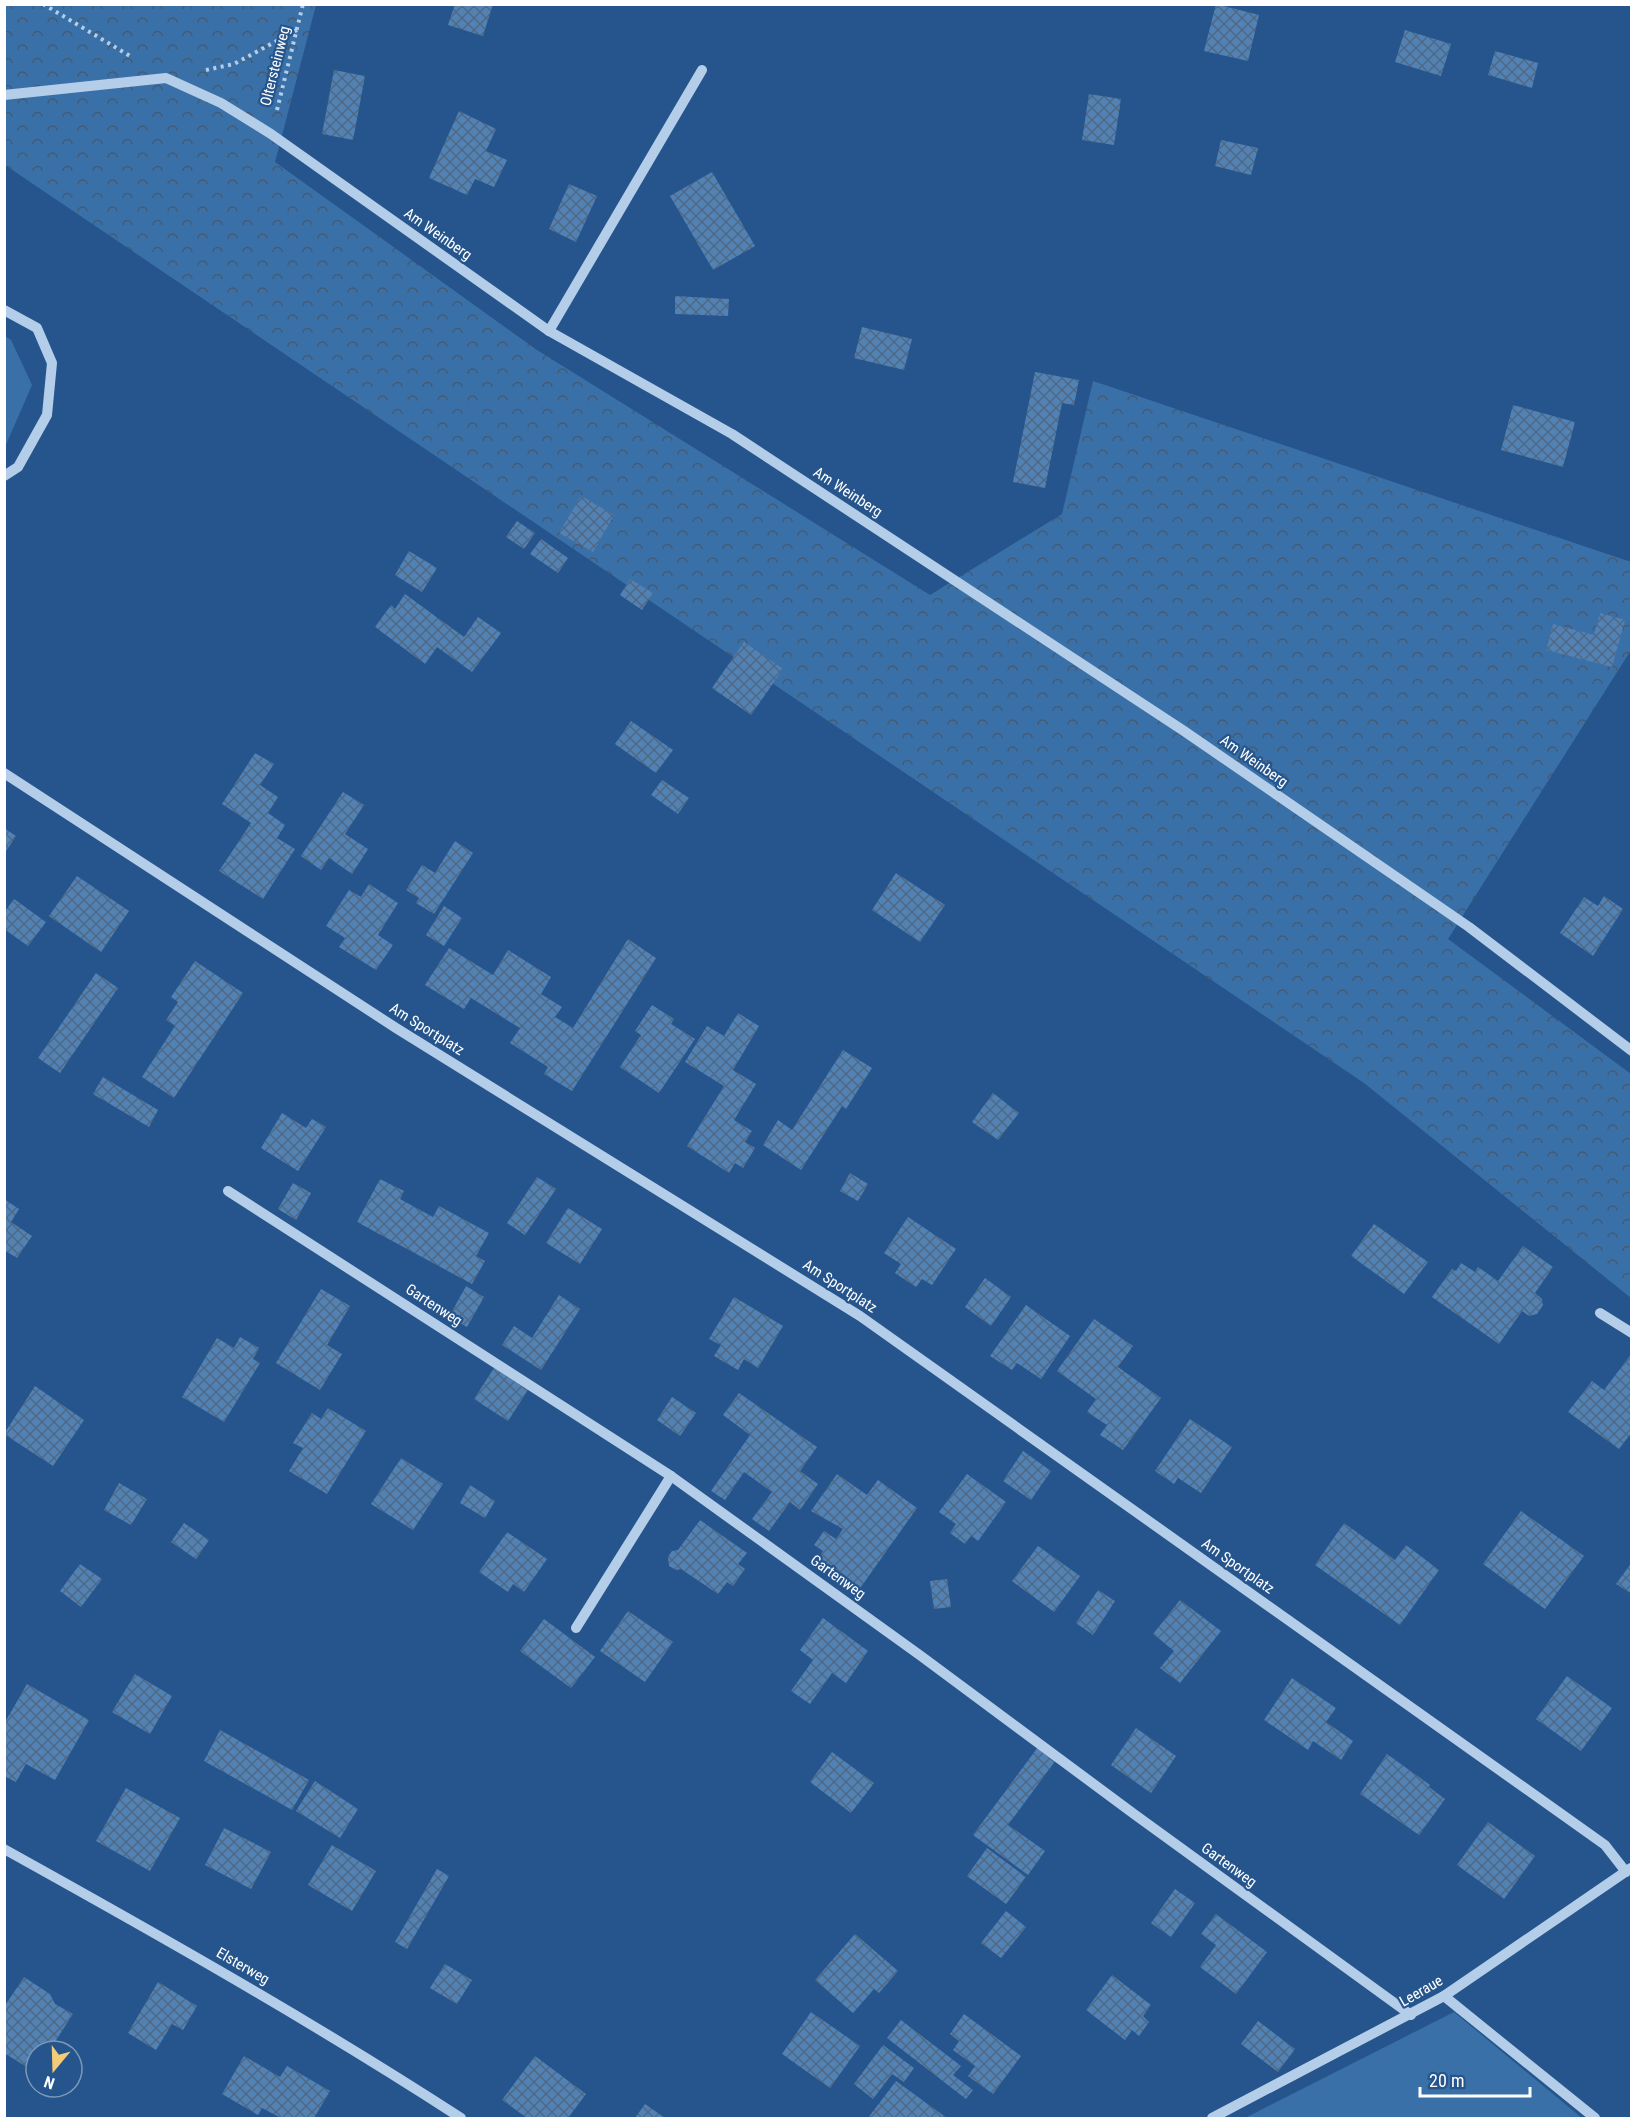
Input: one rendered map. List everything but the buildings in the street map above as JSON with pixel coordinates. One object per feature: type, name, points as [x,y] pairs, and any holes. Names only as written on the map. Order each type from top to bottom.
[{"type":"street","points":[[549,331],[702,69]]},
{"type":"street","points":[[4,95],[166,78]]},
{"type":"street","name":"Am Weinberg","points":[[166,78],[221,103],[271,134],[549,331],[732,434],[1184,731],[1469,927],[1632,1051]]},
{"type":"street","points":[[4,310],[37,328],[52,363],[47,415],[18,467],[4,476]]},
{"type":"street","name":"Am Sportplatz","points":[[4,773],[396,1028],[860,1316],[1605,1845],[1629,1870]]},
{"type":"street","name":"Gartenweg","points":[[228,1191],[671,1476],[1411,2015]]},
{"type":"street","points":[[1600,1313],[1632,1333]]},
{"type":"street","points":[[576,1628],[671,1476]]},
{"type":"street","name":"Elsterweg","points":[[4,1849],[250,1986],[356,2050],[461,2118]]},
{"type":"street","name":"Leeraue","points":[[1212,2118],[1444,1996],[1629,1870]]},
{"type":"street","points":[[1444,1996],[1594,2118]]},
{"type":"path","points":[[43,4],[166,78],[234,64],[297,30]]},
{"type":"path","name":"Oltersteinweg","points":[[271,134],[303,4]]},
{"type":"green space","points":[[4,5],[316,5],[275,162],[537,350],[930,595],[1062,514],[1093,381],[1631,562],[1631,650],[1448,939],[1631,1074],[1631,1298],[1364,1083],[5,165]]},
{"type":"green space","points":[[5,336],[11,340],[32,385],[5,447]]},
{"type":"green space","points":[[1454,2012],[1582,2118],[1245,2118]]}]
